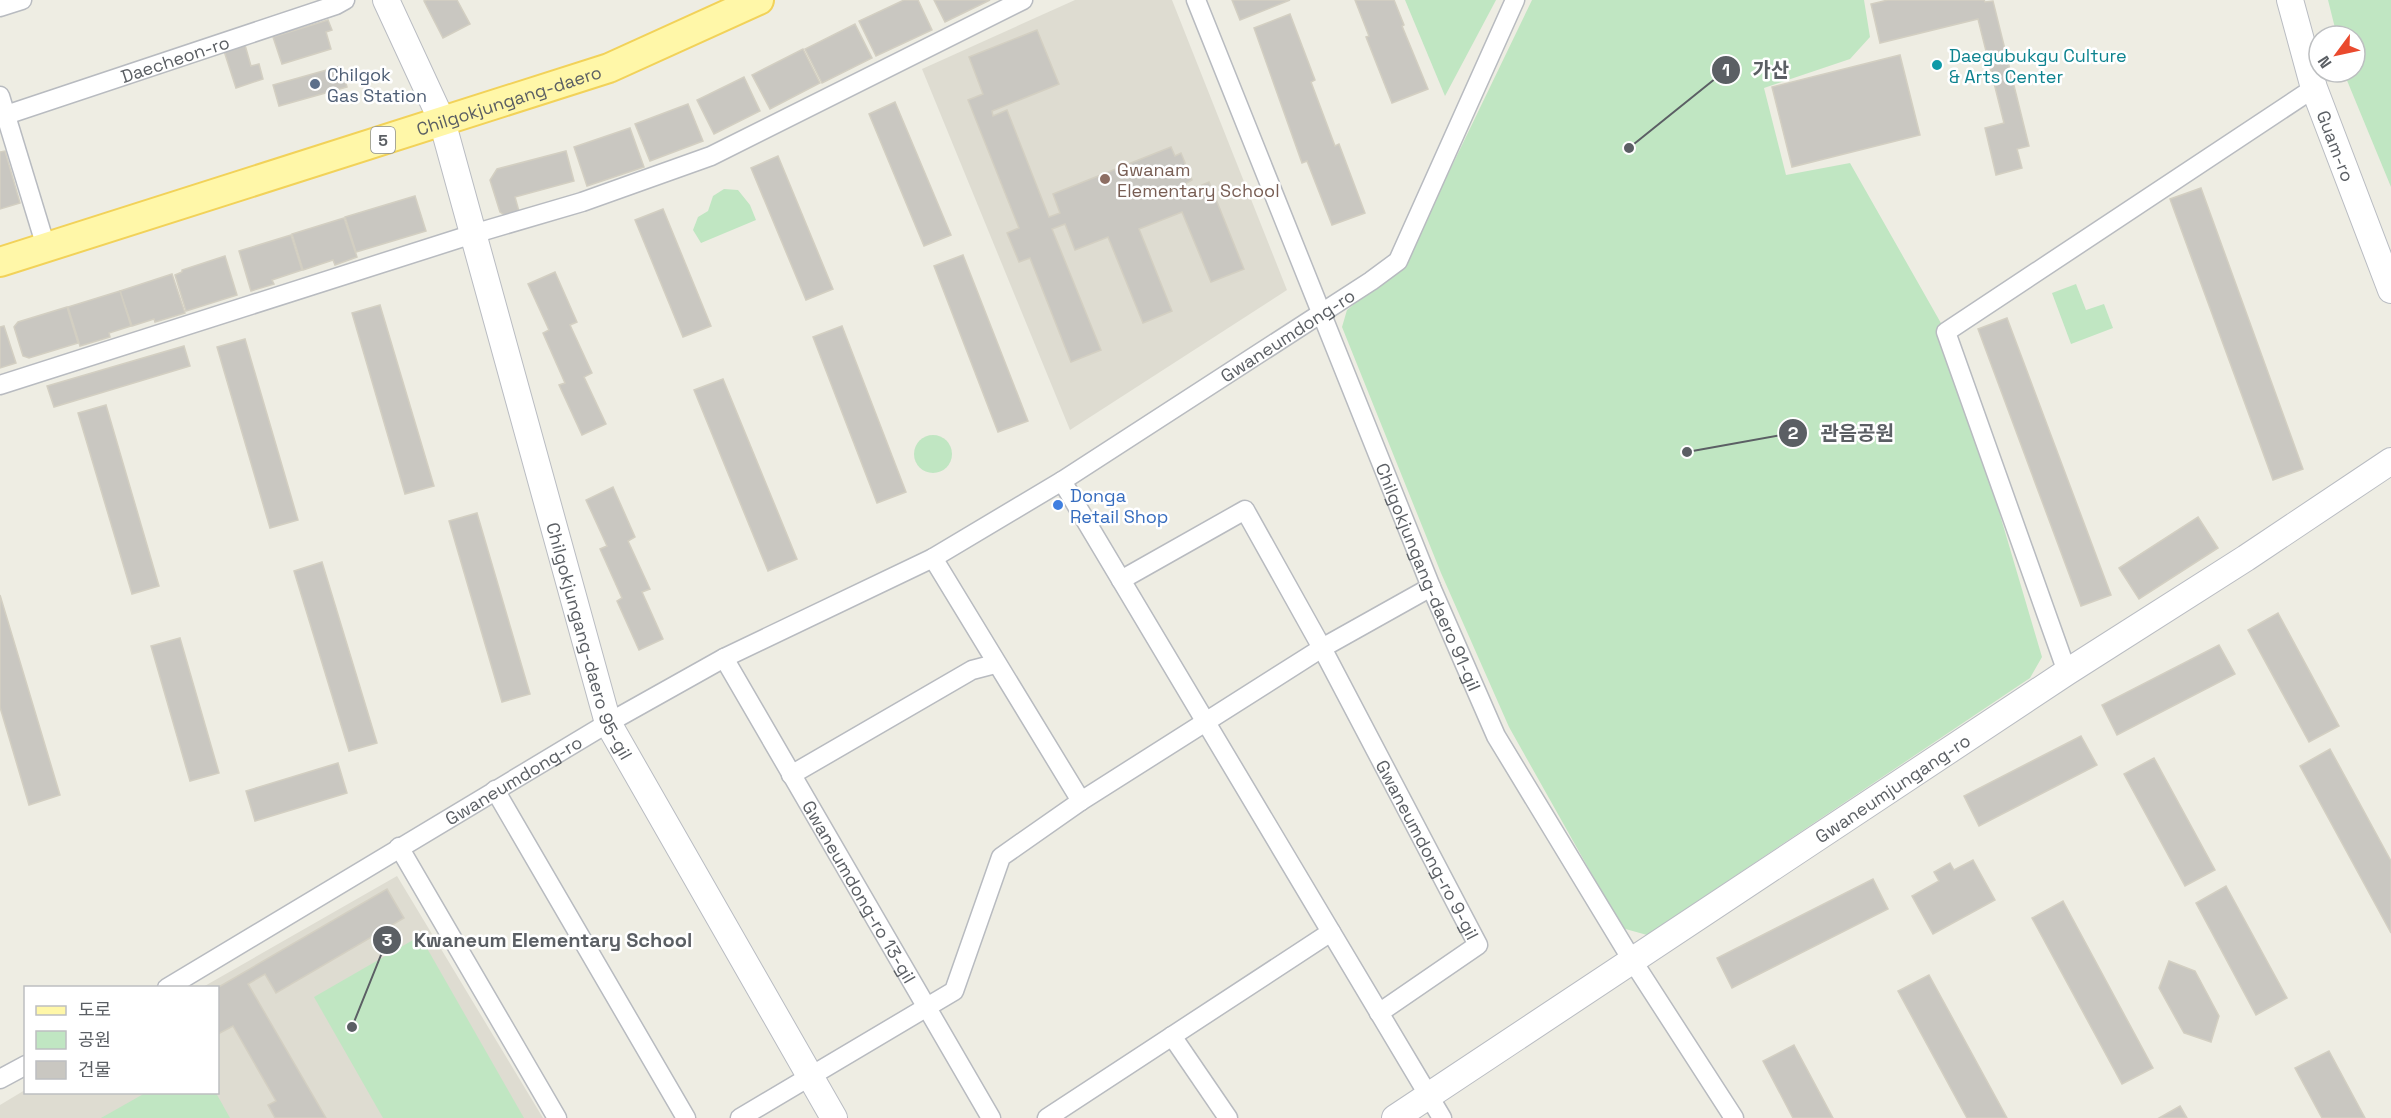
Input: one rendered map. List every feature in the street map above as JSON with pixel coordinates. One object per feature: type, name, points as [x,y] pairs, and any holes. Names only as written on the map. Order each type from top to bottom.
[{"type":"main road","points":[[386,0],[442,121]]},
{"type":"main road","name":"Chilgokjungang-daero","points":[[0,262],[609,68],[759,0]]},
{"type":"main road","name":"Guam-ro","points":[[2290,0],[2314,88],[2391,290]]},
{"type":"main road","name":"Chilgokjungang-daero 95-gil","points":[[442,121],[608,723],[834,1118]]},
{"type":"main road","name":"Gwaneumjungang-ro","points":[[1395,1118],[2067,672],[2246,558],[2391,461]]},
{"type":"street","points":[[0,7],[22,0]]},
{"type":"street","name":"Daecheon-ro","points":[[6,115],[336,5],[345,0]]},
{"type":"street","points":[[0,385],[473,234],[582,202],[711,156],[1023,0]]},
{"type":"street","name":"Chilgokjungang-daero 91-gil","points":[[1196,0],[1431,587],[1496,736],[1632,960],[1734,1118]]},
{"type":"street","name":"Gwaneumdong-ro","points":[[169,986],[608,723],[724,658],[933,558],[1062,481],[1323,313],[1398,261],[1515,0]]},
{"type":"street","points":[[2067,672],[1946,332],[2314,88]]},
{"type":"street","points":[[0,96],[46,248]]},
{"type":"street","points":[[1062,481],[1442,1118]]},
{"type":"street","name":"Gwaneumdong-ro 9-gil","points":[[1121,580],[1245,510],[1322,648],[1478,945],[1379,1013]]},
{"type":"street","points":[[933,558],[995,664],[1081,801]]},
{"type":"street","points":[[740,1118],[954,991],[1001,857],[1081,801],[1322,648],[1431,587]]},
{"type":"street","name":"Gwaneumdong-ro 13-gil","points":[[724,658],[991,1118]]},
{"type":"street","points":[[791,775],[972,670],[995,664]]},
{"type":"street","points":[[495,790],[686,1118]]},
{"type":"street","points":[[399,847],[557,1118]]},
{"type":"street","points":[[1047,1118],[1330,932]]},
{"type":"street","points":[[1172,1036],[1228,1118]]},
{"type":"street","points":[[0,1079],[24,1066]]},
{"type":"shaded area","name":"Gwanam Elementary School","points":[[1075,0],[1172,0],[1287,290],[1070,430],[922,69]]},
{"type":"shaded area","points":[[397,876],[543,1118],[0,1118],[0,1105],[24,1091],[24,1094],[219,1094],[219,986],[205,986]]},
{"type":"green space","points":[[1405,0],[1496,0],[1445,96]]},
{"type":"green space","points":[[1532,0],[1864,0],[1870,37],[1850,59],[1764,88],[1786,175],[1850,163],[1946,332],[2042,657],[2030,678],[1647,935],[1622,928],[1509,727],[1441,573],[1342,327],[1347,310],[1406,261]]},
{"type":"green space","points":[[2328,0],[2391,0],[2391,187],[2348,84],[2367,84],[2367,24],[2334,24]]},
{"type":"green space","points":[[724,189],[738,190],[750,205],[756,220],[701,243],[693,230],[698,217],[708,211],[713,196]]},
{"type":"green space","points":[[2076,284],[2086,310],[2104,304],[2113,328],[2071,344],[2052,293]]},
{"type":"green space","points":[[933,435],[947,440],[952,454],[947,468],[933,473],[919,468],[914,454],[919,440]]},
{"type":"green space","points":[[420,936],[524,1118],[383,1118],[314,997]]},
{"type":"green space","points":[[143,1094],[217,1094],[230,1118],[101,1118]]},
{"type":"building","points":[[457,0],[470,24],[443,38],[424,1]]},
{"type":"building","points":[[904,0],[918,0],[932,30],[876,56],[859,21]]},
{"type":"building","points":[[934,0],[990,0],[945,22]]},
{"type":"building","points":[[1232,0],[1290,0],[1240,20]]},
{"type":"building","points":[[1355,0],[1394,0],[1404,25],[1402,26],[1428,89],[1392,103],[1366,37],[1369,36]]},
{"type":"building","points":[[1888,0],[1993,1],[2029,146],[2017,149],[2022,168],[1996,175],[1985,128],[2004,123],[1978,19],[1880,43],[1871,4]]},
{"type":"building","points":[[1290,14],[1315,80],[1311,82],[1335,146],[1339,144],[1365,213],[1332,225],[1307,161],[1302,163],[1254,28]]},
{"type":"building","points":[[328,20],[332,30],[326,32],[331,49],[282,64],[273,37]]},
{"type":"building","points":[[855,24],[872,58],[822,83],[805,49]]},
{"type":"building","points":[[1037,30],[1059,84],[992,111],[993,116],[1007,110],[1049,217],[1060,213],[1053,194],[1171,147],[1175,156],[1181,153],[1192,180],[1185,184],[1188,191],[1209,182],[1244,269],[1211,282],[1182,212],[1139,229],[1172,311],[1143,323],[1108,237],[1075,250],[1065,224],[1052,229],[1101,350],[1071,362],[1030,258],[1019,262],[1007,233],[1019,228],[968,100],[983,94],[969,57]]},
{"type":"building","points":[[245,45],[251,66],[259,64],[263,79],[236,88],[224,51]]},
{"type":"building","points":[[803,49],[820,83],[770,109],[752,75]]},
{"type":"building","points":[[1900,55],[1920,135],[1792,167],[1772,87]]},
{"type":"building","points":[[341,66],[347,87],[279,106],[273,85]]},
{"type":"building","points":[[744,77],[760,111],[714,134],[697,100]]},
{"type":"building","points":[[895,102],[951,235],[924,246],[869,114]]},
{"type":"building","points":[[688,104],[703,141],[650,161],[635,124]]},
{"type":"building","points":[[630,128],[644,167],[587,186],[574,147]]},
{"type":"building","points":[[5,151],[20,203],[0,209],[0,152]]},
{"type":"building","points":[[566,151],[574,181],[515,197],[520,215],[509,218],[500,212],[490,180],[497,169]]},
{"type":"building","points":[[778,156],[833,289],[806,300],[751,168]]},
{"type":"building","points":[[2201,188],[2303,469],[2273,480],[2170,199]]},
{"type":"building","points":[[415,196],[426,231],[356,252],[345,217]]},
{"type":"building","points":[[663,209],[711,326],[683,337],[635,220]]},
{"type":"building","points":[[344,218],[357,257],[335,265],[333,260],[303,270],[292,234]]},
{"type":"building","points":[[291,235],[302,270],[272,280],[274,284],[251,291],[239,251]]},
{"type":"building","points":[[963,255],[1028,421],[998,432],[934,266]]},
{"type":"building","points":[[225,256],[237,295],[186,311],[175,275],[182,270]]},
{"type":"building","points":[[555,272],[577,322],[570,325],[592,373],[584,377],[606,424],[582,435],[559,385],[565,383],[543,333],[549,330],[528,284]]},
{"type":"building","points":[[172,274],[185,313],[132,326],[120,291]]},
{"type":"building","points":[[120,291],[131,326],[109,333],[110,337],[80,346],[68,307]]},
{"type":"building","points":[[380,305],[434,486],[405,494],[352,313]]},
{"type":"building","points":[[67,307],[78,343],[29,358],[23,356],[14,327],[18,322]]},
{"type":"building","points":[[2007,318],[2111,595],[2081,606],[1978,329]]},
{"type":"building","points":[[4,326],[16,363],[0,368],[0,327]]},
{"type":"building","points":[[842,326],[906,492],[877,503],[813,337]]},
{"type":"building","points":[[245,339],[298,520],[270,528],[217,347]]},
{"type":"building","points":[[184,346],[190,366],[54,407],[47,386]]},
{"type":"building","points":[[723,379],[797,559],[768,571],[694,390]]},
{"type":"building","points":[[106,405],[159,586],[132,594],[78,413]]},
{"type":"building","points":[[613,487],[635,537],[628,541],[650,589],[642,592],[663,639],[639,650],[617,601],[622,598],[600,549],[607,546],[586,500]]},
{"type":"building","points":[[477,513],[530,694],[502,702],[449,521]]},
{"type":"building","points":[[2198,517],[2218,548],[2139,599],[2119,568]]},
{"type":"building","points":[[322,562],[377,743],[349,751],[294,571]]},
{"type":"building","points":[[0,595],[60,795],[29,805],[0,707]]},
{"type":"building","points":[[2278,613],[2339,726],[2309,742],[2248,630]]},
{"type":"building","points":[[180,638],[219,773],[190,781],[151,646]]},
{"type":"building","points":[[2219,645],[2235,674],[2117,735],[2102,705]]},
{"type":"building","points":[[2081,736],[2097,765],[1979,826],[1964,796]]},
{"type":"building","points":[[2330,749],[2391,861],[2391,933],[2300,766]]},
{"type":"building","points":[[2154,758],[2215,870],[2185,886],[2124,774]]},
{"type":"building","points":[[338,763],[347,793],[255,821],[246,791]]},
{"type":"building","points":[[1973,860],[1995,900],[1933,934],[1912,896],[1939,881],[1934,872],[1950,863],[1954,870]]},
{"type":"building","points":[[1873,879],[1888,909],[1732,988],[1717,958]]},
{"type":"building","points":[[2226,886],[2287,998],[2256,1015],[2196,903]]},
{"type":"building","points":[[387,889],[404,918],[276,993],[265,974],[248,984],[326,1118],[275,1118],[268,1105],[276,1101],[233,1026],[219,1033],[219,987]]},
{"type":"building","points":[[2063,901],[2153,1068],[2122,1084],[2032,918]]},
{"type":"building","points":[[2169,961],[2195,971],[2219,1016],[2211,1042],[2184,1033],[2159,988]]},
{"type":"building","points":[[1929,975],[2007,1118],[1967,1118],[1898,991]]},
{"type":"building","points":[[1794,1045],[1833,1118],[1793,1118],[1763,1061]]},
{"type":"building","points":[[2329,1051],[2365,1118],[2322,1118],[2295,1068]]},
{"type":"building","points":[[2180,1106],[2187,1118],[2159,1118]]},
{"type":"place","name":"Daegubukgu Culture & Arts Center","points":[[1937,65]]},
{"type":"place","name":"Chilgok Gas Station","points":[[315,84]]},
{"type":"place","name":"가산","points":[[1629,148]]},
{"type":"place","name":"Gwanam Elementary School","points":[[1105,179]]},
{"type":"place","name":"관음공원","points":[[1687,452]]},
{"type":"place","name":"Donga Retail Shop","points":[[1058,505]]},
{"type":"place","name":"Kwaneum Elementary School","points":[[352,1027]]}]
